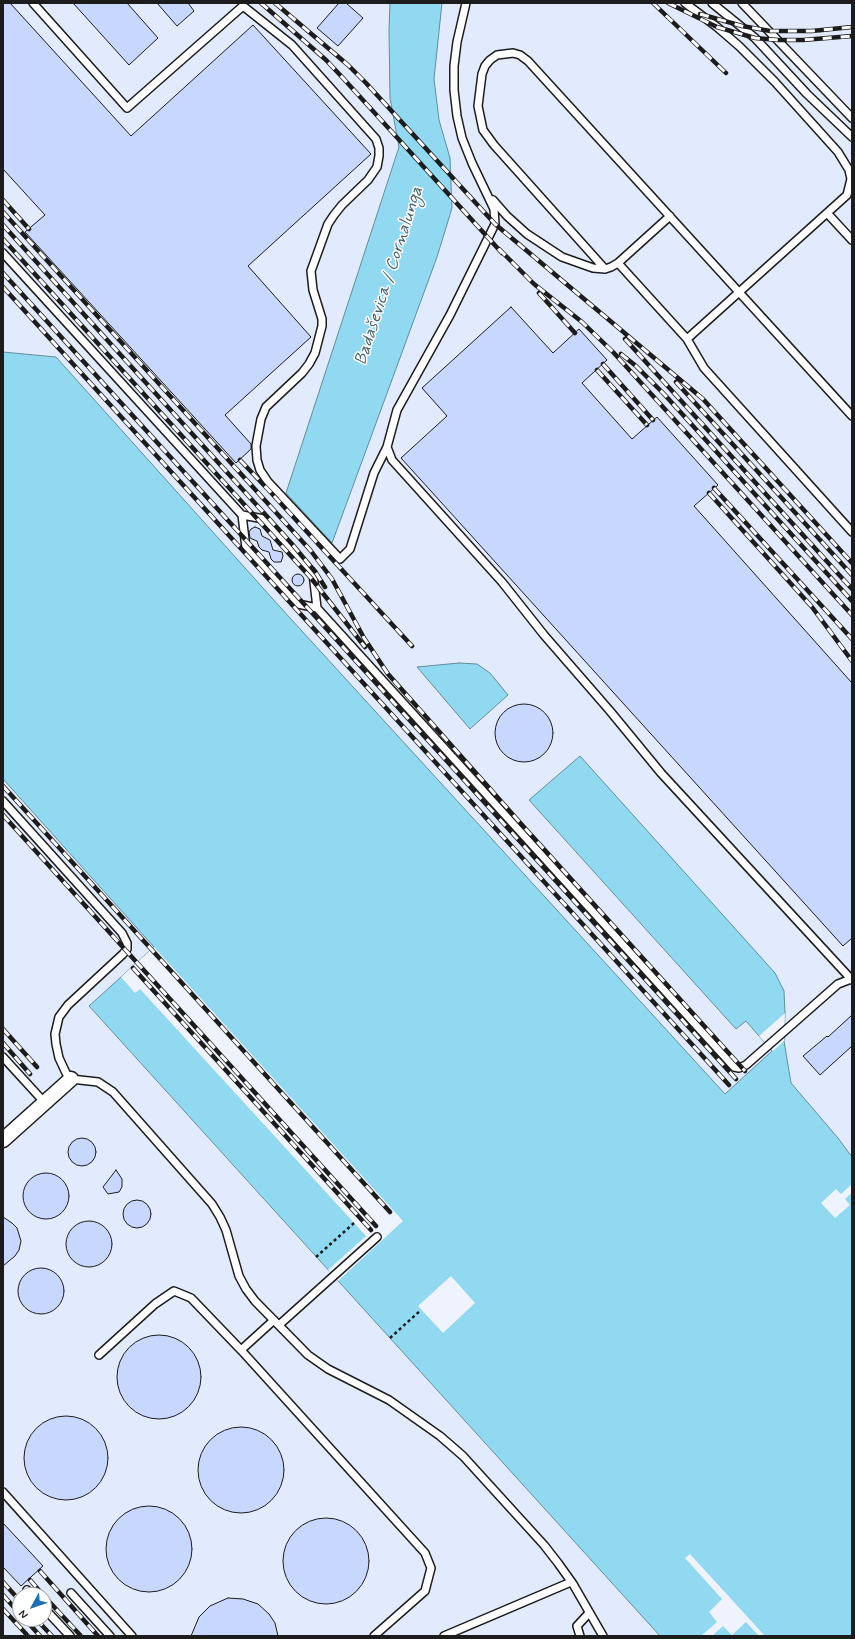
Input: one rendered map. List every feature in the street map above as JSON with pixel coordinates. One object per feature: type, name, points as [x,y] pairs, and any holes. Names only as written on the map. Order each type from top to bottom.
[{"type":"street","points":[[3,1140],[71,1079]]},
{"type":"lane","points":[[33,3],[127,108],[245,4],[292,45],[376,139],[380,156],[377,167],[373,174],[342,205],[328,224],[311,272],[311,281],[322,319],[322,326],[315,353],[302,373],[266,407],[261,419],[256,446],[257,460],[260,470],[268,482],[340,559],[350,549],[374,473],[387,447],[397,410],[450,315],[495,224],[494,209],[462,138],[457,116],[454,90],[454,66],[457,42],[466,3]]},
{"type":"lane","points":[[685,3],[739,46],[775,82],[845,162],[851,179],[847,195],[687,339]]},
{"type":"lane","points":[[712,3],[754,38],[807,94],[852,137]]},
{"type":"lane","points":[[742,3],[852,118]]},
{"type":"lane","points":[[605,269],[494,145],[484,130],[478,106],[482,74],[485,66],[497,55],[513,53],[520,55],[528,61],[852,416]]},
{"type":"lane","points":[[488,193],[499,208],[517,225],[546,248],[593,268],[605,269],[618,263],[670,216]]},
{"type":"lane","points":[[828,213],[852,240]]},
{"type":"lane","points":[[3,253],[242,515],[246,548],[298,604],[317,608]]},
{"type":"lane","points":[[618,263],[687,339],[704,368],[852,532]]},
{"type":"lane","points":[[242,515],[264,519],[313,573],[317,608],[734,1067],[739,1068],[746,1065],[838,984],[852,979],[662,773],[544,635],[502,582],[392,460],[387,447]]},
{"type":"lane","points":[[846,525],[852,520]]},
{"type":"lane","points":[[3,801],[122,933],[127,943],[127,948],[124,954],[68,1005],[59,1017],[55,1034],[62,1067],[71,1079],[98,1082],[113,1092],[212,1204],[226,1230],[239,1276],[255,1301],[308,1355],[328,1369],[389,1400],[440,1436],[464,1456],[544,1545],[571,1582],[603,1636]]},
{"type":"lane","points":[[3,1057],[44,1103]]},
{"type":"lane","points":[[241,1350],[277,1323],[377,1237]]},
{"type":"lane","points":[[99,1355],[155,1304],[174,1291],[191,1298],[241,1350],[425,1553],[431,1568],[425,1591],[374,1636]]},
{"type":"lane","points":[[3,1492],[132,1636]]},
{"type":"lane","points":[[444,1636],[571,1582]]},
{"type":"lane","points":[[71,1593],[110,1636]]},
{"type":"lane","points":[[580,1636],[577,1626],[589,1613]]},
{"type":"lane","points":[[52,1617],[70,1636]]},
{"type":"path","points":[[316,1256],[354,1223]]},
{"type":"path","points":[[390,1338],[421,1310]]},
{"type":"shaded area","points":[[3,3],[852,3],[852,1157],[838,1138],[791,1083],[784,1041],[784,991],[580,756],[529,801],[736,1029],[746,1021],[773,1051],[725,1094],[280,607],[56,357],[3,352]]},
{"type":"shaded area","points":[[3,779],[154,947],[89,1007],[660,1636],[3,1636]]},
{"type":"water","name":"Badaševica / Cornalunga","points":[[390,3],[442,3],[434,79],[439,120],[450,158],[452,208],[437,257],[332,543],[286,493],[399,147],[390,98]]},
{"type":"water","points":[[3,352],[56,357],[280,607],[725,1094],[772,1051],[746,1021],[736,1029],[529,800],[580,756],[775,973],[784,991],[784,1041],[791,1083],[838,1138],[852,1157],[852,1636],[660,1636],[89,1006],[154,947],[3,779]]},
{"type":"water","points":[[459,663],[477,664],[490,673],[508,695],[470,729],[417,667]]},
{"type":"pier","points":[[154,947],[403,1221],[338,1281],[328,1270],[366,1236],[140,989],[135,993],[121,977]]},
{"type":"pier","points":[[785,1013],[784,1041],[773,1051],[759,1036]]},
{"type":"pier","points":[[852,1184],[852,1193],[845,1199],[850,1205],[835,1218],[821,1203],[836,1189],[841,1194]]},
{"type":"pier","points":[[451,1276],[475,1303],[443,1333],[418,1306]]},
{"type":"pier","points":[[690,1554],[765,1636],[759,1636],[746,1622],[732,1635],[723,1626],[712,1636],[701,1636],[717,1622],[709,1612],[722,1599],[685,1558]]},
{"type":"building","points":[[3,3],[10,3],[131,136],[253,25],[371,154],[248,266],[311,337],[225,415],[251,444],[251,449],[236,463],[25,232],[45,215],[3,169]]},
{"type":"building","points":[[73,3],[127,3],[158,38],[129,65]]},
{"type":"building","points":[[157,3],[188,3],[194,11],[177,26]]},
{"type":"building","points":[[339,3],[346,3],[363,18],[338,46],[317,28]]},
{"type":"building","points":[[511,307],[553,353],[579,329],[607,360],[582,383],[632,439],[657,417],[718,485],[694,506],[852,683],[852,938],[843,946],[401,458],[447,416],[422,388]]},
{"type":"building","points":[[255,527],[260,529],[262,536],[270,540],[273,550],[282,552],[283,556],[281,562],[274,562],[271,559],[269,552],[262,550],[257,541],[250,538],[249,532]]},
{"type":"building","points":[[300,574],[303,575],[303,585],[296,586],[293,585],[292,578],[293,575]]},
{"type":"building","points":[[524,704],[540,709],[548,717],[553,733],[548,749],[540,757],[524,762],[508,757],[500,749],[495,733],[500,717],[508,709]]},
{"type":"building","points":[[852,1015],[852,1046],[820,1075],[803,1056],[827,1036],[828,1037]]},
{"type":"building","points":[[82,1138],[92,1142],[96,1152],[92,1162],[82,1166],[72,1162],[68,1152],[72,1142]]},
{"type":"building","points":[[116,1170],[122,1179],[122,1187],[119,1192],[108,1194],[103,1187]]},
{"type":"building","points":[[51,1173],[63,1179],[68,1187],[68,1205],[63,1213],[55,1218],[41,1219],[29,1213],[24,1205],[23,1191],[29,1179],[37,1174]]},
{"type":"building","points":[[137,1200],[147,1204],[151,1214],[147,1224],[137,1228],[127,1224],[123,1214],[127,1204]]},
{"type":"building","points":[[3,1217],[17,1228],[21,1241],[19,1250],[15,1256],[3,1266]]},
{"type":"building","points":[[94,1221],[106,1227],[111,1235],[111,1253],[106,1261],[98,1266],[84,1267],[72,1261],[67,1253],[66,1239],[72,1227],[80,1222]]},
{"type":"building","points":[[46,1268],[58,1274],[63,1282],[63,1300],[58,1308],[50,1313],[36,1314],[24,1308],[19,1300],[18,1286],[24,1274],[32,1269]]},
{"type":"building","points":[[159,1335],[167,1336],[182,1342],[194,1354],[200,1369],[200,1385],[194,1400],[182,1412],[167,1418],[159,1419],[151,1418],[136,1412],[124,1400],[118,1385],[117,1377],[118,1369],[124,1354],[136,1342],[151,1336]]},
{"type":"building","points":[[58,1416],[74,1416],[90,1423],[101,1434],[108,1450],[108,1466],[105,1474],[96,1488],[90,1493],[74,1500],[58,1500],[42,1493],[31,1482],[24,1466],[24,1450],[31,1434],[42,1423]]},
{"type":"building","points":[[241,1427],[258,1430],[272,1439],[281,1453],[284,1470],[281,1487],[272,1501],[258,1510],[241,1513],[224,1510],[210,1501],[201,1487],[198,1470],[201,1453],[210,1439],[224,1430]]},
{"type":"building","points":[[149,1506],[166,1509],[180,1518],[189,1532],[192,1549],[189,1566],[180,1580],[166,1589],[149,1592],[132,1589],[118,1580],[109,1566],[106,1549],[109,1532],[118,1518],[132,1509]]},
{"type":"building","points":[[326,1518],[343,1521],[357,1530],[366,1544],[369,1561],[366,1578],[357,1592],[343,1601],[326,1604],[309,1601],[295,1592],[286,1578],[283,1561],[286,1544],[295,1530],[309,1521]]},
{"type":"building","points":[[3,1523],[43,1566],[21,1586],[3,1567]]},
{"type":"building","points":[[228,1598],[243,1599],[258,1604],[269,1614],[275,1623],[278,1636],[191,1636],[199,1617],[210,1606]]},
{"type":"railway","points":[[261,3],[326,60],[502,253]]},
{"type":"railway","points":[[275,3],[348,65],[366,83],[495,224],[703,399],[852,563]]},
{"type":"railway","points":[[653,3],[726,73]]},
{"type":"railway","points":[[668,3],[717,27],[755,38],[803,40],[852,36]]},
{"type":"railway","points":[[700,14],[742,26],[770,31],[812,31],[852,27]]},
{"type":"railway","points":[[3,200],[29,229]]},
{"type":"railway","points":[[3,212],[311,551],[332,579],[364,638],[388,674],[523,826],[745,1071]]},
{"type":"railway","points":[[3,225],[292,544],[316,573],[325,587]]},
{"type":"railway","points":[[3,239],[311,578],[365,647]]},
{"type":"railway","points":[[499,249],[534,284],[582,322],[613,352],[852,615]]},
{"type":"railway","points":[[3,273],[736,1079]]},
{"type":"railway","points":[[3,287],[729,1085]]},
{"type":"railway","points":[[539,293],[575,333]]},
{"type":"railway","points":[[625,339],[852,589]]},
{"type":"railway","points":[[621,354],[636,366],[664,394],[852,601]]},
{"type":"railway","points":[[603,364],[653,420]]},
{"type":"railway","points":[[597,370],[647,425]]},
{"type":"railway","points":[[676,382],[852,575]]},
{"type":"railway","points":[[240,460],[277,499]]},
{"type":"railway","points":[[714,488],[852,639]]},
{"type":"railway","points":[[709,493],[812,607],[852,661]]},
{"type":"railway","points":[[274,496],[412,646]]},
{"type":"railway","points":[[3,786],[390,1212]]},
{"type":"railway","points":[[3,815],[376,1226]]},
{"type":"railway","points":[[133,968],[371,1230]]},
{"type":"railway","points":[[3,1029],[37,1067]]},
{"type":"railway","points":[[3,1043],[30,1074]]},
{"type":"railway","points":[[40,1571],[98,1636]]},
{"type":"railway","points":[[30,1580],[36,1587]]},
{"type":"railway","points":[[3,1582],[12,1592]]},
{"type":"railway","points":[[3,1595],[12,1605]]},
{"type":"railway","points":[[52,1605],[81,1636]]},
{"type":"railway","points":[[3,1609],[28,1636]]},
{"type":"railway","points":[[32,1627],[40,1636]]},
{"type":"railway","points":[[44,1627],[52,1636]]}]
